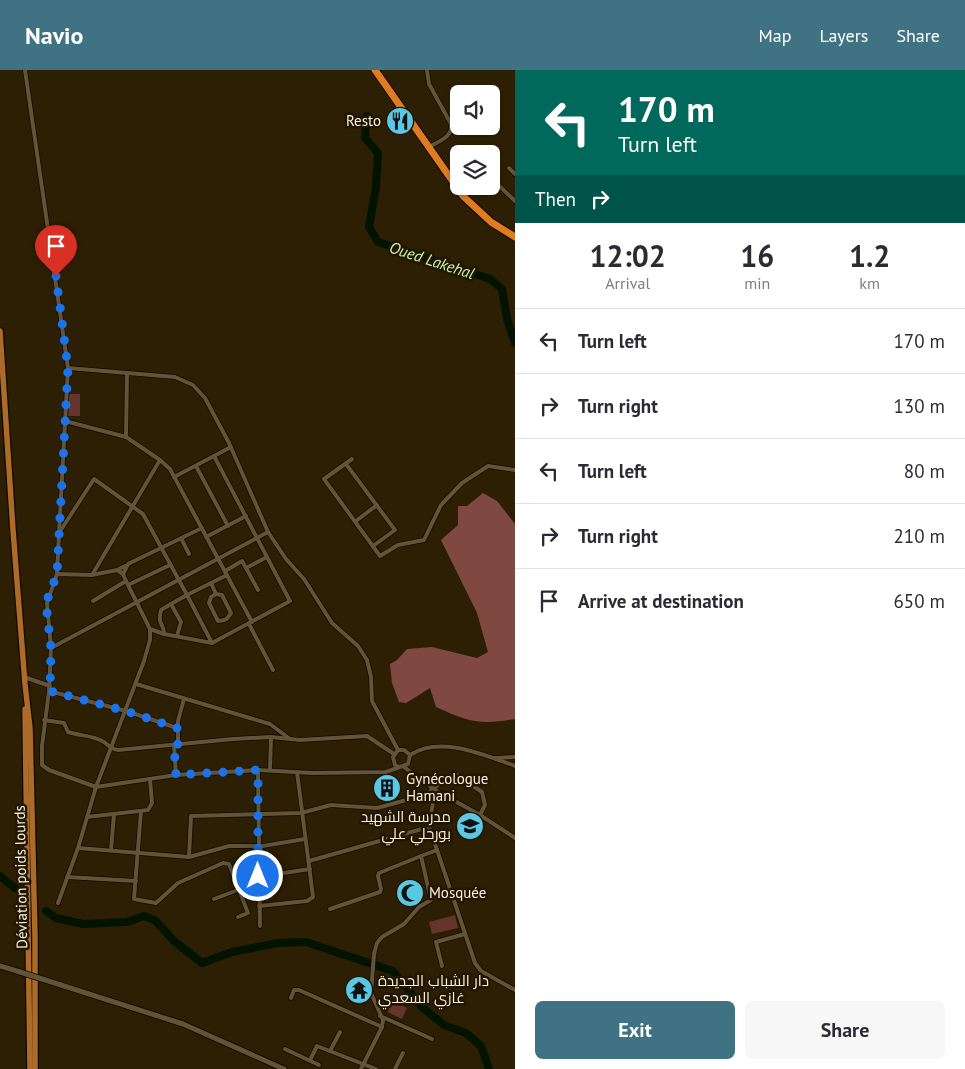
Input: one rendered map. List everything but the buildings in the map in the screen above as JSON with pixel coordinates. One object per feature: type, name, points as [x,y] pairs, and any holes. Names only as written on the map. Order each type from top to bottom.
[{"type":"highway","points":[[375,70],[463,196],[491,222],[515,237]]},
{"type":"main road","name":"Déviation poids lourds","points":[[0,332],[24,677],[30,1069]]},
{"type":"main road","name":"Déviation poids lourds","points":[[24,684],[30,728],[35,936],[35,1069]]},
{"type":"main road","points":[[0,966],[183,1024],[284,1069]]},
{"type":"street","points":[[25,70],[68,368],[57,574],[46,603],[51,648],[50,689],[44,720],[42,764],[49,770],[96,786],[176,775],[258,770],[386,772],[402,767],[410,760],[410,755]]},
{"type":"street","points":[[427,70],[430,84],[451,124],[452,131],[450,135],[429,147]]},
{"type":"street","points":[[509,168],[515,174]]},
{"type":"street","points":[[500,187],[515,201]]},
{"type":"street","points":[[68,368],[127,372],[175,378],[193,385],[204,398],[231,447],[268,532],[286,559],[304,579],[332,623],[362,653],[370,668],[372,701],[398,750]]},
{"type":"street","points":[[126,437],[127,372]]},
{"type":"street","points":[[64,420],[126,437],[160,460],[174,477],[202,528],[274,670]]},
{"type":"street","points":[[174,477],[231,447]]},
{"type":"street","points":[[150,629],[164,634],[212,643],[290,602],[214,456]]},
{"type":"street","points":[[352,459],[324,479],[380,556],[398,545],[424,540],[441,505],[462,483],[488,466],[515,470]]},
{"type":"street","points":[[92,576],[160,460]]},
{"type":"street","points":[[346,464],[395,530],[373,546]]},
{"type":"street","points":[[196,466],[228,526]]},
{"type":"street","points":[[58,533],[94,479],[133,505],[148,521],[160,548],[212,643]]},
{"type":"street","points":[[356,521],[377,505]]},
{"type":"street","points":[[206,537],[246,516]]},
{"type":"street","points":[[57,574],[92,576],[117,570],[202,528]]},
{"type":"street","points":[[51,648],[268,532]]},
{"type":"street","points":[[181,538],[189,554]]},
{"type":"street","points":[[246,568],[267,557]]},
{"type":"street","points":[[164,634],[158,623],[161,610],[211,583],[242,561],[258,590]]},
{"type":"street","points":[[123,574],[128,564]]},
{"type":"street","points":[[93,600],[170,565]]},
{"type":"street","points":[[58,903],[78,848],[96,786],[136,684],[150,640],[150,629],[123,574],[117,570]]},
{"type":"street","points":[[211,583],[216,594]]},
{"type":"street","points":[[216,594],[222,595],[231,613],[229,618],[224,621],[218,621],[209,603],[211,597],[216,594]]},
{"type":"street","points":[[171,604],[181,622],[177,636]]},
{"type":"street","points":[[24,677],[50,689],[177,728]]},
{"type":"street","points":[[136,684],[270,724],[290,739]]},
{"type":"street","points":[[176,775],[177,728],[184,699]]},
{"type":"street","points":[[44,720],[64,723],[68,732],[92,737],[105,743],[111,750]]},
{"type":"street","points":[[111,750],[272,737],[290,739],[367,736],[394,754]]},
{"type":"street","points":[[270,770],[272,737]]},
{"type":"street","points":[[410,755],[420,749],[443,746],[492,758],[515,766]]},
{"type":"street","points":[[410,755],[404,750],[398,750],[394,754],[393,762],[435,790],[480,815],[515,838]]},
{"type":"street","points":[[492,758],[515,757]]},
{"type":"street","points":[[258,770],[260,926]]},
{"type":"street","points":[[259,906],[311,900],[313,897],[297,772]]},
{"type":"street","points":[[189,857],[191,816],[258,816],[301,813],[331,805],[377,808],[425,795],[435,790],[450,774],[459,776],[482,792],[485,805],[480,815]]},
{"type":"street","points":[[87,817],[140,811],[150,808],[150,779]]},
{"type":"street","points":[[435,790],[429,826],[475,963],[480,971],[515,990]]},
{"type":"street","points":[[140,811],[134,899],[156,903],[178,883],[223,863],[229,864],[248,913],[238,917]]},
{"type":"street","points":[[111,850],[114,814]]},
{"type":"street","points":[[309,862],[429,826]]},
{"type":"street","points":[[78,848],[189,857],[229,846],[258,846],[305,839]]},
{"type":"street","points":[[330,910],[380,892],[379,873],[437,850]]},
{"type":"street","points":[[361,1069],[382,1027],[383,1020],[371,994],[374,954],[377,943],[382,937],[404,924],[419,907],[431,900],[421,856]]},
{"type":"street","points":[[234,881],[310,869]]},
{"type":"street","points":[[67,877],[136,882]]},
{"type":"street","points":[[214,899],[238,890]]},
{"type":"street","points":[[442,966],[436,942],[465,934]]},
{"type":"street","points":[[291,998],[294,990],[299,990],[382,1027]]},
{"type":"street","points":[[380,1016],[432,1039]]},
{"type":"street","points":[[330,1051],[340,1032]]},
{"type":"street","points":[[310,1060],[317,1046],[376,1069]]},
{"type":"street","points":[[285,1049],[319,1065]]},
{"type":"street","points":[[395,1069],[403,1053]]},
{"type":"shaded area","points":[[67,394],[80,394],[80,416],[67,416]]},
{"type":"shaded area","points":[[483,493],[497,501],[515,524],[515,719],[492,722],[466,719],[436,707],[430,688],[406,703],[399,702],[392,683],[390,664],[397,660],[407,649],[432,647],[477,658],[488,652],[477,613],[441,540],[458,525],[458,506],[467,506]]},
{"type":"shaded area","points":[[455,915],[458,928],[432,934],[429,922]]},
{"type":"shaded area","points":[[385,997],[407,1008],[402,1019],[379,1008]]},
{"type":"waterway","name":"Oued Lakehal","points":[[367,116],[365,138],[378,153],[376,187],[369,227],[378,242],[490,279],[502,289],[507,319],[515,343]]},
{"type":"waterway","points":[[0,876],[15,888]]},
{"type":"waterway","points":[[46,911],[56,918],[83,924],[127,922],[144,916],[155,920],[174,941],[202,963],[232,952],[278,943],[306,942],[393,971],[423,1008],[444,1025],[466,1033],[481,1046],[489,1069]]},
{"type":"place","name":"Resto","points":[[400,121]]},
{"type":"place","name":"Gynécologue Hamani","points":[[387,788]]},
{"type":"place","name":"مدرسة الشهيد بورحلي علي","points":[[470,826]]},
{"type":"place","name":"Mosquée","points":[[410,893]]},
{"type":"place","name":"دار الشباب الجديدة غازي السعدي","points":[[359,990]]},
{"type":"route","points":[[56,276],[68,368],[57,574],[46,603],[51,648],[50,691],[126,711],[177,728],[178,744],[174,745],[176,775],[258,770],[258,876]]}]
